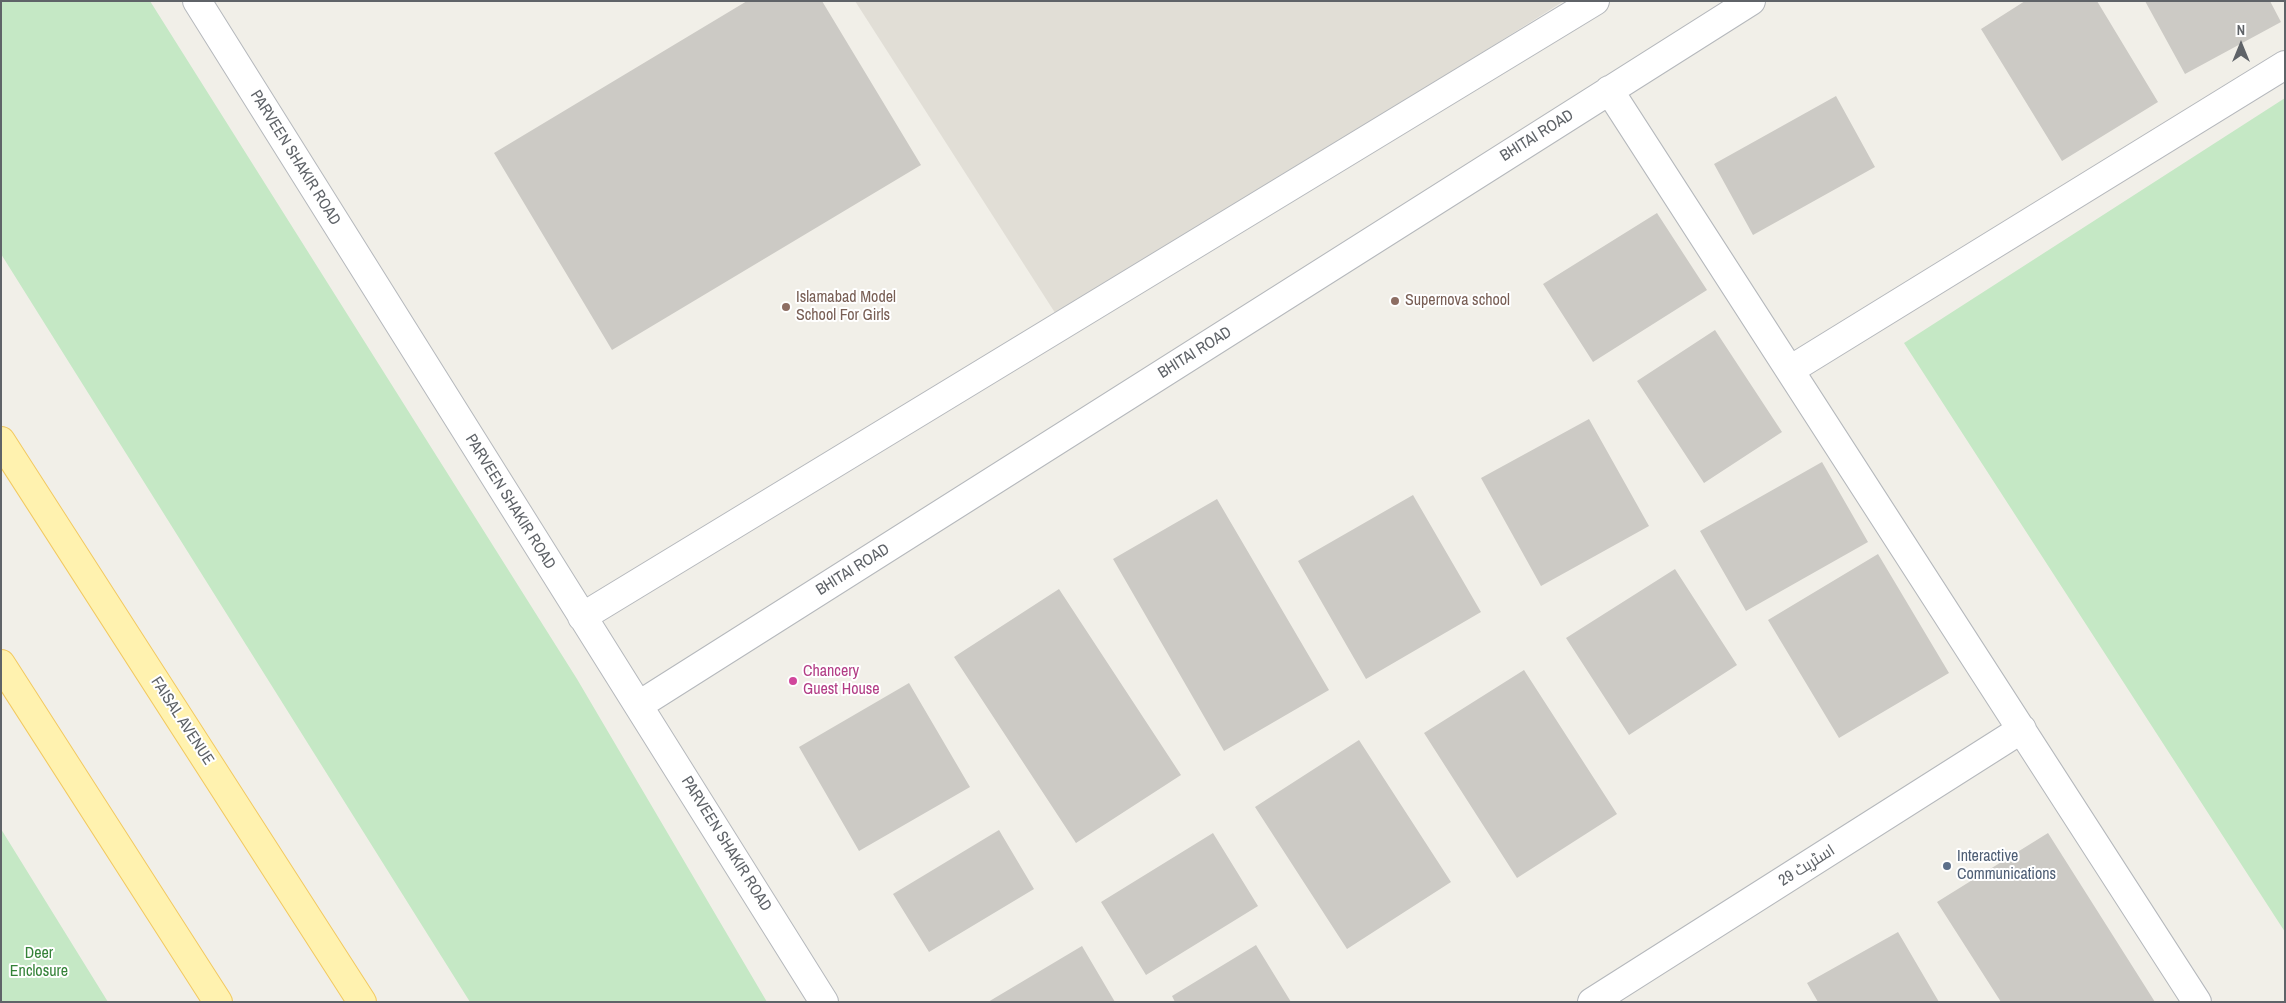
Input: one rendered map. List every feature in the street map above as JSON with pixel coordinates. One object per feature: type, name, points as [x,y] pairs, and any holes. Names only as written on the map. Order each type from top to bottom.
[{"type":"main road","name":"FAISAL AVENUE","points":[[1,441],[362,1002]]},
{"type":"main road","points":[[1,664],[218,1002]]},
{"type":"street","name":"PARVEEN SHAKIR ROAD","points":[[197,1],[824,1002]]},
{"type":"street","points":[[582,617],[1594,1]]},
{"type":"street","name":"BHITAI ROAD","points":[[639,705],[1752,1]]},
{"type":"street","points":[[1790,370],[2285,65]]},
{"type":"street","points":[[1609,90],[2197,1002]]},
{"type":"street","name":"اسٹریٹ 29","points":[[1592,1002],[2022,729]]},
{"type":"shaded area","points":[[855,1],[1564,1],[1059,319]]},
{"type":"green space","points":[[1,1],[150,1],[577,679],[767,1002],[470,1002],[1,254]]},
{"type":"green space","points":[[2285,98],[2285,932],[1904,343]]},
{"type":"green space","name":"Deer Enclosure","points":[[1,829],[108,1002],[1,1002]]},
{"type":"building","points":[[747,1],[822,1],[921,165],[612,350],[494,153]]},
{"type":"building","points":[[2025,1],[2097,1],[2158,102],[2062,161],[1981,29]]},
{"type":"building","points":[[2145,1],[2270,1],[2281,22],[2185,74]]},
{"type":"building","points":[[1836,96],[1875,167],[1753,235],[1714,164]]},
{"type":"building","points":[[1657,213],[1707,290],[1593,362],[1543,284]]},
{"type":"building","points":[[1715,330],[1782,432],[1704,483],[1637,381]]},
{"type":"building","points":[[1589,419],[1649,526],[1541,586],[1481,478]]},
{"type":"building","points":[[1822,462],[1868,542],[1746,611],[1700,531]]},
{"type":"building","points":[[1413,495],[1481,612],[1366,679],[1298,561]]},
{"type":"building","points":[[1217,499],[1329,690],[1224,751],[1113,559]]},
{"type":"building","points":[[1878,554],[1949,673],[1839,738],[1768,620]]},
{"type":"building","points":[[1675,569],[1737,665],[1629,735],[1566,638]]},
{"type":"building","points":[[1059,589],[1181,775],[1076,843],[954,657]]},
{"type":"building","points":[[1524,670],[1617,814],[1517,878],[1424,733]]},
{"type":"building","points":[[909,683],[970,787],[859,851],[799,747]]},
{"type":"building","points":[[1359,740],[1451,882],[1347,949],[1255,807]]},
{"type":"building","points":[[999,830],[1034,889],[929,952],[893,894]]},
{"type":"building","points":[[1213,833],[1258,906],[1146,975],[1101,902]]},
{"type":"building","points":[[2048,833],[2155,1002],[2001,1002],[1937,902]]},
{"type":"building","points":[[1898,932],[1939,1002],[1818,1002],[1807,983]]},
{"type":"building","points":[[1256,945],[1291,1002],[1175,1002],[1172,996]]},
{"type":"building","points":[[1082,946],[1115,1002],[988,1002]]},
{"type":"place","name":"Supernova school","points":[[1395,301]]},
{"type":"place","name":"Islamabad Model School For Girls","points":[[786,307]]},
{"type":"place","name":"Chancery Guest House","points":[[793,681]]},
{"type":"place","name":"Interactive Communications","points":[[1947,866]]}]
